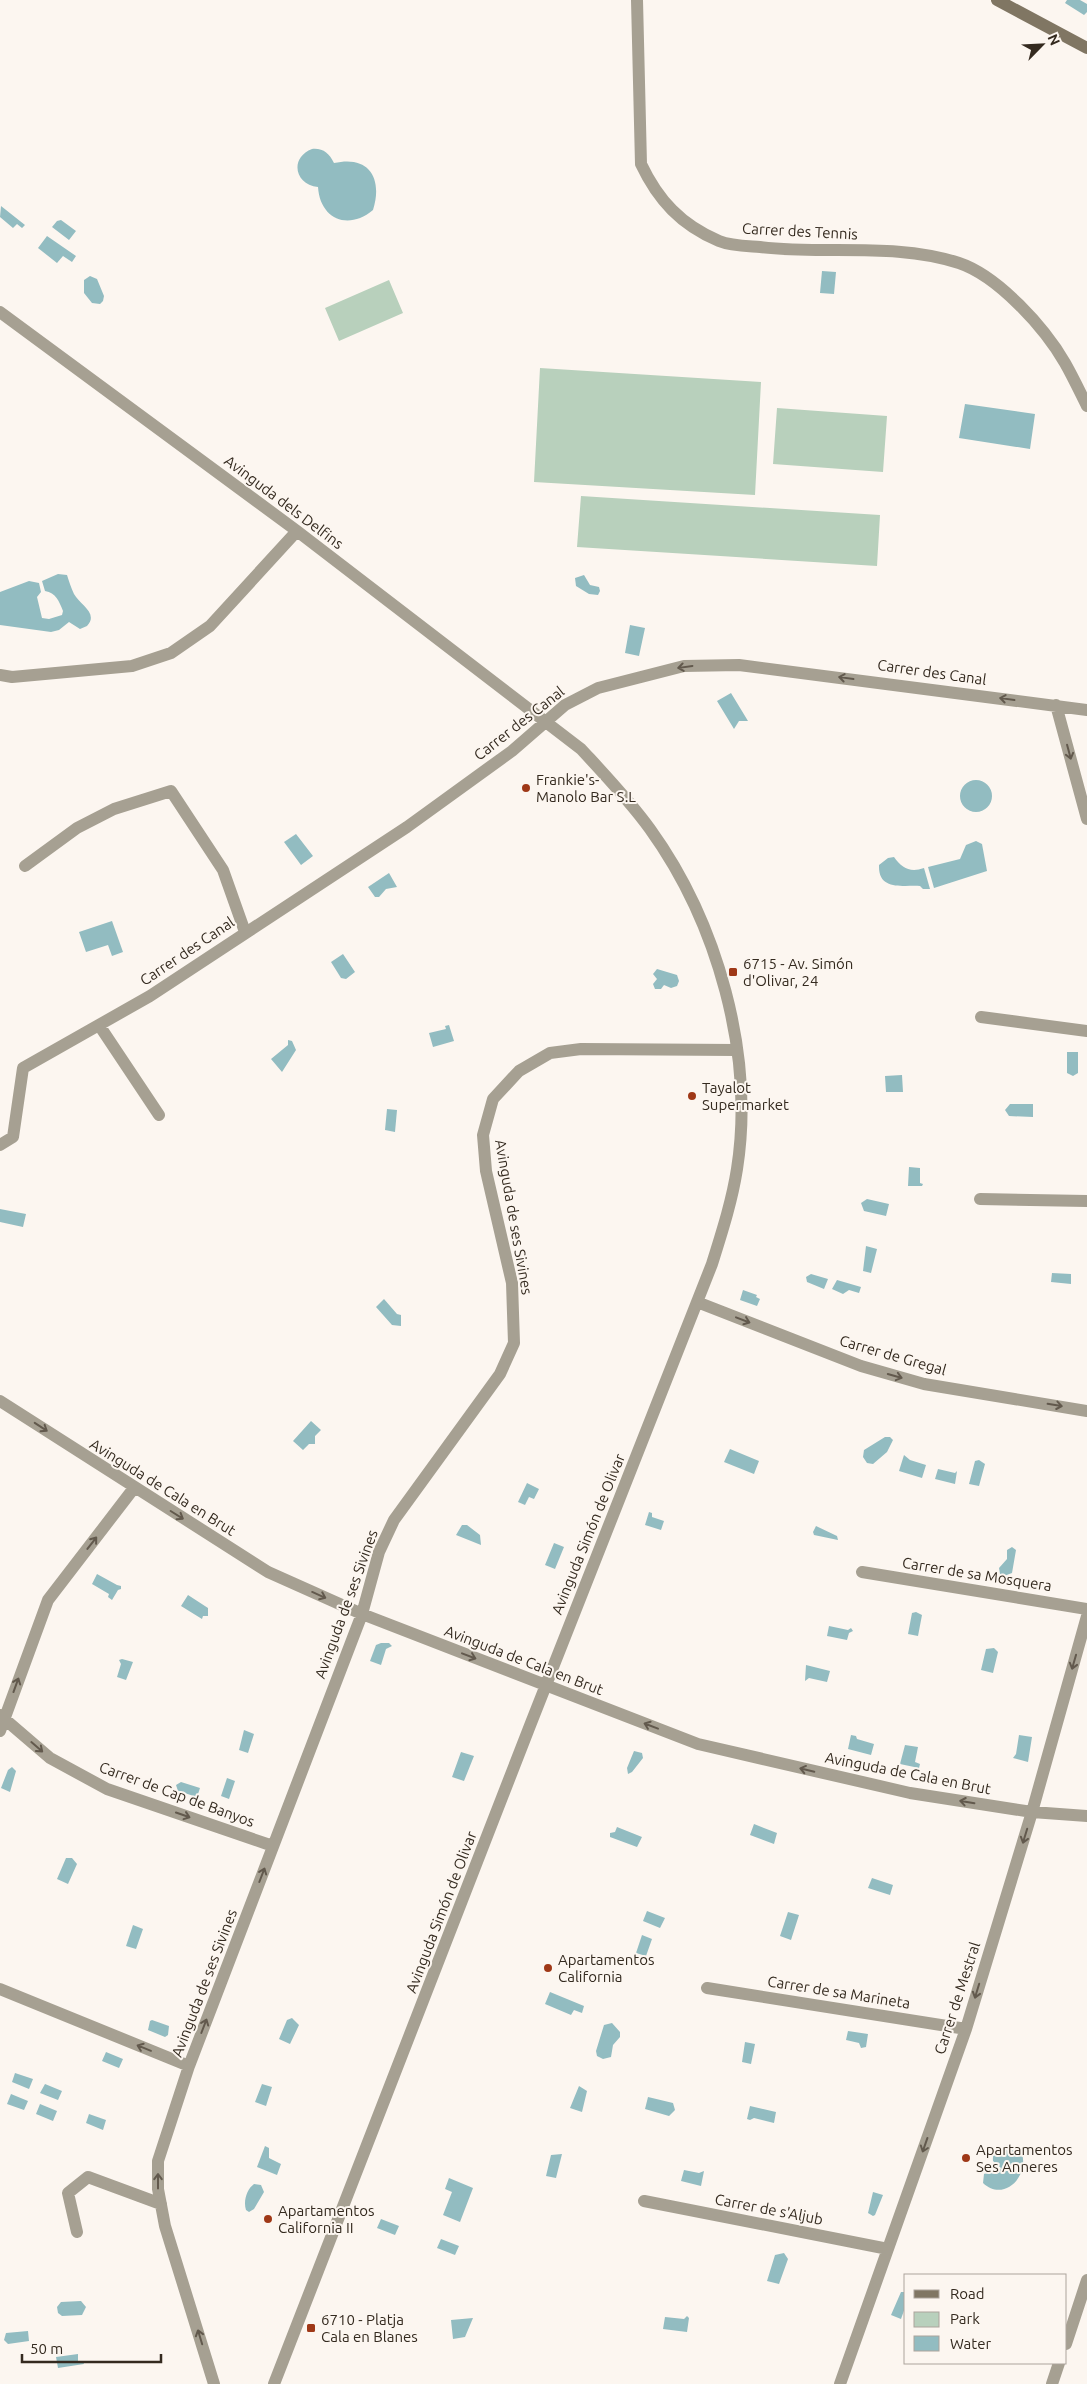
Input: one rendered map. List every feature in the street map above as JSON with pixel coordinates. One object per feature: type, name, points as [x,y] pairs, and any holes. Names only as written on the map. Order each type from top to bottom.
[{"type":"street","name":"Carrer des Tennis","points":[[637,0],[641,164],[652,187],[670,209],[695,229],[721,242],[778,249],[849,250],[922,255],[960,264],[996,284],[1030,316],[1064,361],[1087,406]]},
{"type":"street","points":[[997,0],[1087,48]]},
{"type":"street","name":"Avinguda dels Delfins","points":[[0,312],[297,531],[544,723]]},
{"type":"street","points":[[0,684],[6,676],[132,666],[171,654],[210,626],[297,531]]},
{"type":"street","name":"Carrer des Canal","points":[[0,1145],[13,1137],[23,1068],[150,996],[407,827],[512,751],[565,705],[598,688],[684,666],[739,665],[1087,710]]},
{"type":"street","points":[[1056,705],[1087,819]]},
{"type":"street","name":"Avinguda Simón de Olivar","points":[[274,2384],[545,1686],[697,1302],[728,1213],[737,1168],[740,1130],[740,1087],[732,1016],[716,957],[701,921],[650,829],[621,792],[581,749],[544,723]]},
{"type":"street","points":[[25,866],[77,828],[114,809],[171,791],[223,870],[245,932]]},
{"type":"street","points":[[981,1017],[1087,1031]]},
{"type":"street","points":[[99,1025],[159,1115]]},
{"type":"street","name":"Avinguda de ses Sivines","points":[[214,2384],[165,2226],[158,2189],[158,2161],[189,2066],[362,1614],[380,1552],[394,1520],[500,1374],[514,1343],[512,1282],[486,1171],[483,1135],[493,1099],[519,1071],[550,1053],[581,1049],[736,1050]]},
{"type":"street","points":[[980,1199],[1087,1201]]},
{"type":"street","name":"Carrer de Gregal","points":[[697,1302],[861,1366],[924,1384],[1087,1410]]},
{"type":"street","name":"Avinguda de Cala en Brut","points":[[0,1401],[268,1572],[362,1614],[545,1686],[698,1744],[910,1793],[1032,1812],[1087,1816]]},
{"type":"street","points":[[0,1731],[2,1716],[48,1600],[134,1488]]},
{"type":"street","name":"Carrer de sa Mosquera","points":[[862,1572],[1087,1609]]},
{"type":"street","name":"Carrer de Mestral","points":[[840,2384],[966,2028],[1032,1812],[1087,1616]]},
{"type":"street","name":"Carrer de Cap de Banyos","points":[[2,1716],[50,1758],[107,1789],[273,1846]]},
{"type":"street","name":"Carrer de sa Marineta","points":[[707,1988],[966,2028]]},
{"type":"street","points":[[0,1990],[189,2066]]},
{"type":"street","points":[[78,2232],[68,2193],[88,2177],[161,2204]]},
{"type":"street","name":"Carrer de s'Aljub","points":[[644,2201],[888,2249]]},
{"type":"street","points":[[1067,2341],[1087,2280]]},
{"type":"street","points":[[1052,2384],[1059,2364]]},
{"type":"green space","points":[[389,280],[403,313],[339,341],[325,308]]},
{"type":"green space","points":[[540,368],[761,382],[755,495],[534,482]]},
{"type":"green space","points":[[777,408],[887,416],[883,472],[773,464]]},
{"type":"green space","points":[[581,496],[880,515],[877,566],[577,547]]},
{"type":"water","points":[[1067,0],[1080,0],[1087,4],[1087,12],[1084,15],[1065,3]]},
{"type":"water","points":[[312,149],[319,149],[325,152],[334,163],[356,162],[370,172],[376,188],[373,210],[354,220],[337,218],[330,214],[320,198],[318,187],[304,181],[298,171],[300,158]]},
{"type":"water","points":[[1,206],[25,225],[22,228],[17,224],[13,228],[0,217]]},
{"type":"water","points":[[61,220],[76,231],[69,240],[52,227],[57,221]]},
{"type":"water","points":[[47,236],[76,256],[72,262],[63,256],[57,263],[38,248]]},
{"type":"water","points":[[822,271],[836,272],[834,294],[820,293]]},
{"type":"water","points":[[90,276],[97,279],[104,296],[100,304],[92,303],[84,293],[84,280]]},
{"type":"water","points":[[965,404],[1035,414],[1030,449],[959,438]]},
{"type":"water","points":[[58,574],[67,575],[74,594],[90,613],[91,617],[87,626],[80,629],[69,622],[59,630],[51,632],[0,625],[0,592],[29,581],[39,583],[41,592],[37,597],[42,618],[49,619],[62,615],[63,611],[58,601],[52,594],[45,591],[42,581]]},
{"type":"water","points":[[584,575],[590,585],[599,587],[598,595],[589,594],[576,586],[575,578]]},
{"type":"water","points":[[630,625],[645,628],[639,656],[625,653]]},
{"type":"water","points":[[731,693],[748,721],[739,721],[734,729],[717,701]]},
{"type":"water","points":[[976,780],[982,781],[987,785],[991,790],[991,802],[987,807],[982,811],[976,812],[970,811],[965,807],[961,802],[960,796],[961,790],[965,785],[970,781]]},
{"type":"water","points":[[296,834],[313,856],[301,865],[284,842]]},
{"type":"water","points":[[976,841],[982,844],[987,871],[934,888],[928,867],[960,859],[966,845]]},
{"type":"water","points":[[894,857],[900,864],[910,870],[924,868],[930,889],[923,889],[920,886],[892,885],[882,879],[879,865],[888,858]]},
{"type":"water","points":[[389,873],[397,887],[386,889],[379,897],[375,897],[368,887]]},
{"type":"water","points":[[112,921],[123,952],[112,956],[108,945],[86,952],[79,932]]},
{"type":"water","points":[[343,954],[355,972],[346,979],[341,978],[331,962]]},
{"type":"water","points":[[657,969],[677,975],[679,981],[677,986],[671,988],[664,985],[661,989],[655,989],[653,984],[657,979],[653,974]]},
{"type":"water","points":[[449,1025],[454,1041],[433,1047],[429,1033],[446,1029],[445,1026]]},
{"type":"water","points":[[288,1040],[292,1041],[296,1050],[282,1072],[271,1059],[288,1045]]},
{"type":"water","points":[[1067,1052],[1078,1052],[1078,1073],[1073,1076],[1067,1073]]},
{"type":"water","points":[[902,1075],[903,1092],[886,1092],[885,1076]]},
{"type":"water","points":[[1010,1104],[1033,1104],[1033,1117],[1009,1116],[1005,1110]]},
{"type":"water","points":[[387,1109],[397,1110],[395,1132],[385,1130]]},
{"type":"water","points":[[909,1167],[920,1168],[920,1183],[923,1184],[922,1186],[908,1186]]},
{"type":"water","points":[[867,1199],[889,1204],[886,1216],[864,1211],[861,1203]]},
{"type":"water","points":[[0,1209],[26,1214],[23,1227],[0,1222]]},
{"type":"water","points":[[866,1246],[877,1249],[871,1273],[863,1271]]},
{"type":"water","points":[[1052,1273],[1071,1274],[1071,1284],[1051,1282]]},
{"type":"water","points":[[811,1274],[828,1279],[824,1289],[807,1282],[806,1277]]},
{"type":"water","points":[[837,1280],[861,1287],[859,1293],[849,1290],[843,1294],[832,1289]]},
{"type":"water","points":[[743,1290],[757,1295],[756,1297],[760,1299],[757,1306],[740,1300]]},
{"type":"water","points":[[384,1299],[397,1314],[401,1315],[401,1326],[392,1325],[376,1307]]},
{"type":"water","points":[[311,1421],[321,1430],[315,1436],[315,1444],[309,1444],[303,1450],[293,1441]]},
{"type":"water","points":[[885,1437],[890,1437],[893,1440],[887,1452],[873,1464],[867,1463],[863,1457],[864,1450]]},
{"type":"water","points":[[730,1449],[759,1461],[754,1474],[724,1462]]},
{"type":"water","points":[[904,1455],[910,1460],[926,1465],[922,1478],[899,1471]]},
{"type":"water","points":[[979,1460],[985,1464],[979,1486],[969,1484],[975,1461]]},
{"type":"water","points":[[938,1469],[955,1473],[957,1471],[955,1484],[935,1479]]},
{"type":"water","points":[[527,1483],[539,1489],[534,1499],[529,1497],[525,1505],[518,1502]]},
{"type":"water","points":[[649,1512],[652,1513],[652,1517],[664,1521],[661,1530],[645,1525]]},
{"type":"water","points":[[462,1525],[467,1525],[480,1535],[481,1545],[456,1535]]},
{"type":"water","points":[[816,1526],[837,1536],[838,1540],[814,1535],[813,1532]]},
{"type":"water","points":[[554,1543],[564,1547],[555,1569],[545,1565]]},
{"type":"water","points":[[1012,1547],[1016,1550],[1012,1573],[1004,1576],[1000,1574],[999,1568],[1007,1559],[1007,1550]]},
{"type":"water","points":[[97,1574],[121,1586],[121,1589],[118,1590],[112,1600],[108,1597],[109,1594],[92,1584]]},
{"type":"water","points":[[188,1595],[208,1608],[208,1616],[203,1616],[202,1619],[181,1606]]},
{"type":"water","points":[[916,1612],[922,1615],[918,1636],[908,1634],[912,1613]]},
{"type":"water","points":[[829,1626],[848,1630],[851,1628],[853,1631],[849,1633],[847,1640],[827,1636]]},
{"type":"water","points":[[389,1643],[392,1646],[386,1649],[381,1665],[370,1661],[376,1645]]},
{"type":"water","points":[[994,1648],[998,1652],[993,1673],[981,1670],[986,1649]]},
{"type":"water","points":[[119,1660],[133,1662],[126,1680],[117,1677],[121,1664]]},
{"type":"water","points":[[806,1665],[830,1671],[827,1682],[809,1678],[805,1681]]},
{"type":"water","points":[[244,1730],[254,1734],[248,1753],[239,1750]]},
{"type":"water","points":[[851,1735],[856,1736],[857,1739],[874,1744],[871,1755],[848,1749]]},
{"type":"water","points":[[1019,1735],[1032,1737],[1028,1762],[1013,1758],[1016,1754]]},
{"type":"water","points":[[905,1745],[918,1747],[915,1762],[920,1764],[919,1768],[900,1764]]},
{"type":"water","points":[[634,1751],[642,1753],[643,1758],[632,1772],[628,1774],[627,1768]]},
{"type":"water","points":[[461,1752],[474,1756],[464,1781],[452,1777]]},
{"type":"water","points":[[12,1767],[16,1771],[10,1792],[1,1788],[8,1770]]},
{"type":"water","points":[[227,1778],[235,1781],[229,1799],[221,1796]]},
{"type":"water","points":[[181,1782],[200,1788],[197,1797],[178,1791],[176,1785]]},
{"type":"water","points":[[754,1824],[777,1833],[774,1844],[750,1835]]},
{"type":"water","points":[[617,1827],[642,1837],[637,1847],[610,1837],[610,1833],[615,1832]]},
{"type":"water","points":[[66,1858],[72,1858],[77,1864],[68,1884],[57,1879]]},
{"type":"water","points":[[872,1878],[893,1885],[890,1895],[868,1888]]},
{"type":"water","points":[[647,1911],[665,1918],[660,1928],[643,1921]]},
{"type":"water","points":[[788,1912],[799,1915],[791,1940],[780,1936]]},
{"type":"water","points":[[133,1925],[143,1929],[136,1949],[126,1946]]},
{"type":"water","points":[[642,1935],[652,1939],[646,1956],[636,1953]]},
{"type":"water","points":[[550,1992],[584,2006],[582,2013],[574,2010],[571,2015],[545,2004]]},
{"type":"water","points":[[292,2018],[299,2025],[290,2044],[279,2039],[287,2020]]},
{"type":"water","points":[[152,2020],[169,2026],[168,2035],[165,2037],[148,2030]]},
{"type":"water","points":[[612,2023],[620,2032],[620,2037],[613,2045],[611,2057],[603,2059],[597,2056],[596,2051],[604,2025]]},
{"type":"water","points":[[848,2031],[868,2034],[866,2047],[861,2048],[859,2043],[846,2040]]},
{"type":"water","points":[[745,2042],[755,2044],[751,2064],[742,2062]]},
{"type":"water","points":[[106,2052],[123,2059],[119,2068],[102,2061]]},
{"type":"water","points":[[15,2073],[33,2079],[29,2089],[12,2082]]},
{"type":"water","points":[[45,2084],[62,2091],[58,2100],[40,2093]]},
{"type":"water","points":[[262,2084],[272,2087],[266,2106],[255,2102]]},
{"type":"water","points":[[579,2086],[587,2091],[582,2112],[570,2108]]},
{"type":"water","points":[[11,2094],[28,2101],[24,2110],[7,2104]]},
{"type":"water","points":[[648,2097],[673,2103],[675,2110],[669,2116],[645,2109]]},
{"type":"water","points":[[40,2104],[57,2111],[53,2121],[36,2114]]},
{"type":"water","points":[[750,2106],[776,2112],[774,2123],[754,2118],[747,2119]]},
{"type":"water","points":[[89,2114],[106,2120],[103,2130],[86,2123]]},
{"type":"water","points":[[1008,2145],[1021,2151],[1023,2160],[1019,2177],[1014,2184],[1007,2188],[999,2190],[991,2188],[983,2183],[984,2174],[989,2172],[999,2173],[1001,2168],[993,2161],[994,2154],[999,2148]]},
{"type":"water","points":[[265,2146],[269,2148],[269,2158],[281,2164],[277,2175],[257,2167]]},
{"type":"water","points":[[562,2154],[556,2178],[546,2176],[551,2155]]},
{"type":"water","points":[[684,2170],[699,2173],[704,2171],[701,2186],[681,2181]]},
{"type":"water","points":[[449,2178],[473,2188],[460,2222],[443,2215],[452,2192],[445,2189]]},
{"type":"water","points":[[254,2184],[261,2185],[264,2192],[254,2209],[249,2212],[245,2207],[245,2199],[249,2189]]},
{"type":"water","points":[[873,2192],[883,2195],[873,2216],[868,2213]]},
{"type":"water","points":[[381,2219],[399,2226],[395,2235],[377,2228]]},
{"type":"water","points":[[441,2239],[459,2246],[455,2255],[437,2248]]},
{"type":"water","points":[[784,2253],[788,2259],[779,2284],[767,2281],[775,2255]]},
{"type":"water","points":[[901,2292],[904,2292],[904,2311],[901,2319],[891,2315]]},
{"type":"water","points":[[81,2301],[86,2307],[82,2315],[62,2316],[58,2313],[57,2307],[61,2302]]},
{"type":"water","points":[[687,2316],[689,2318],[687,2332],[663,2329],[665,2317],[684,2319]]},
{"type":"water","points":[[473,2318],[465,2337],[453,2339],[451,2320]]},
{"type":"water","points":[[28,2331],[29,2341],[8,2344],[4,2340],[6,2333]]},
{"type":"water","points":[[78,2354],[78,2361],[83,2361],[84,2364],[58,2368],[56,2357]]},
{"type":"place","name":"Frankie's- Manolo Bar S.L","points":[[526,788]]},
{"type":"place","name":"6715 - Av. Simón d'Olivar, 24","points":[[733,972]]},
{"type":"place","name":"Tayalot Supermarket","points":[[692,1096]]},
{"type":"place","name":"Apartamentos California","points":[[548,1968]]},
{"type":"place","name":"Apartamentos Ses Anneres","points":[[966,2158]]},
{"type":"place","name":"Apartamentos California II","points":[[268,2219]]},
{"type":"place","name":"6710 - Platja Cala en Blanes","points":[[311,2328]]}]
